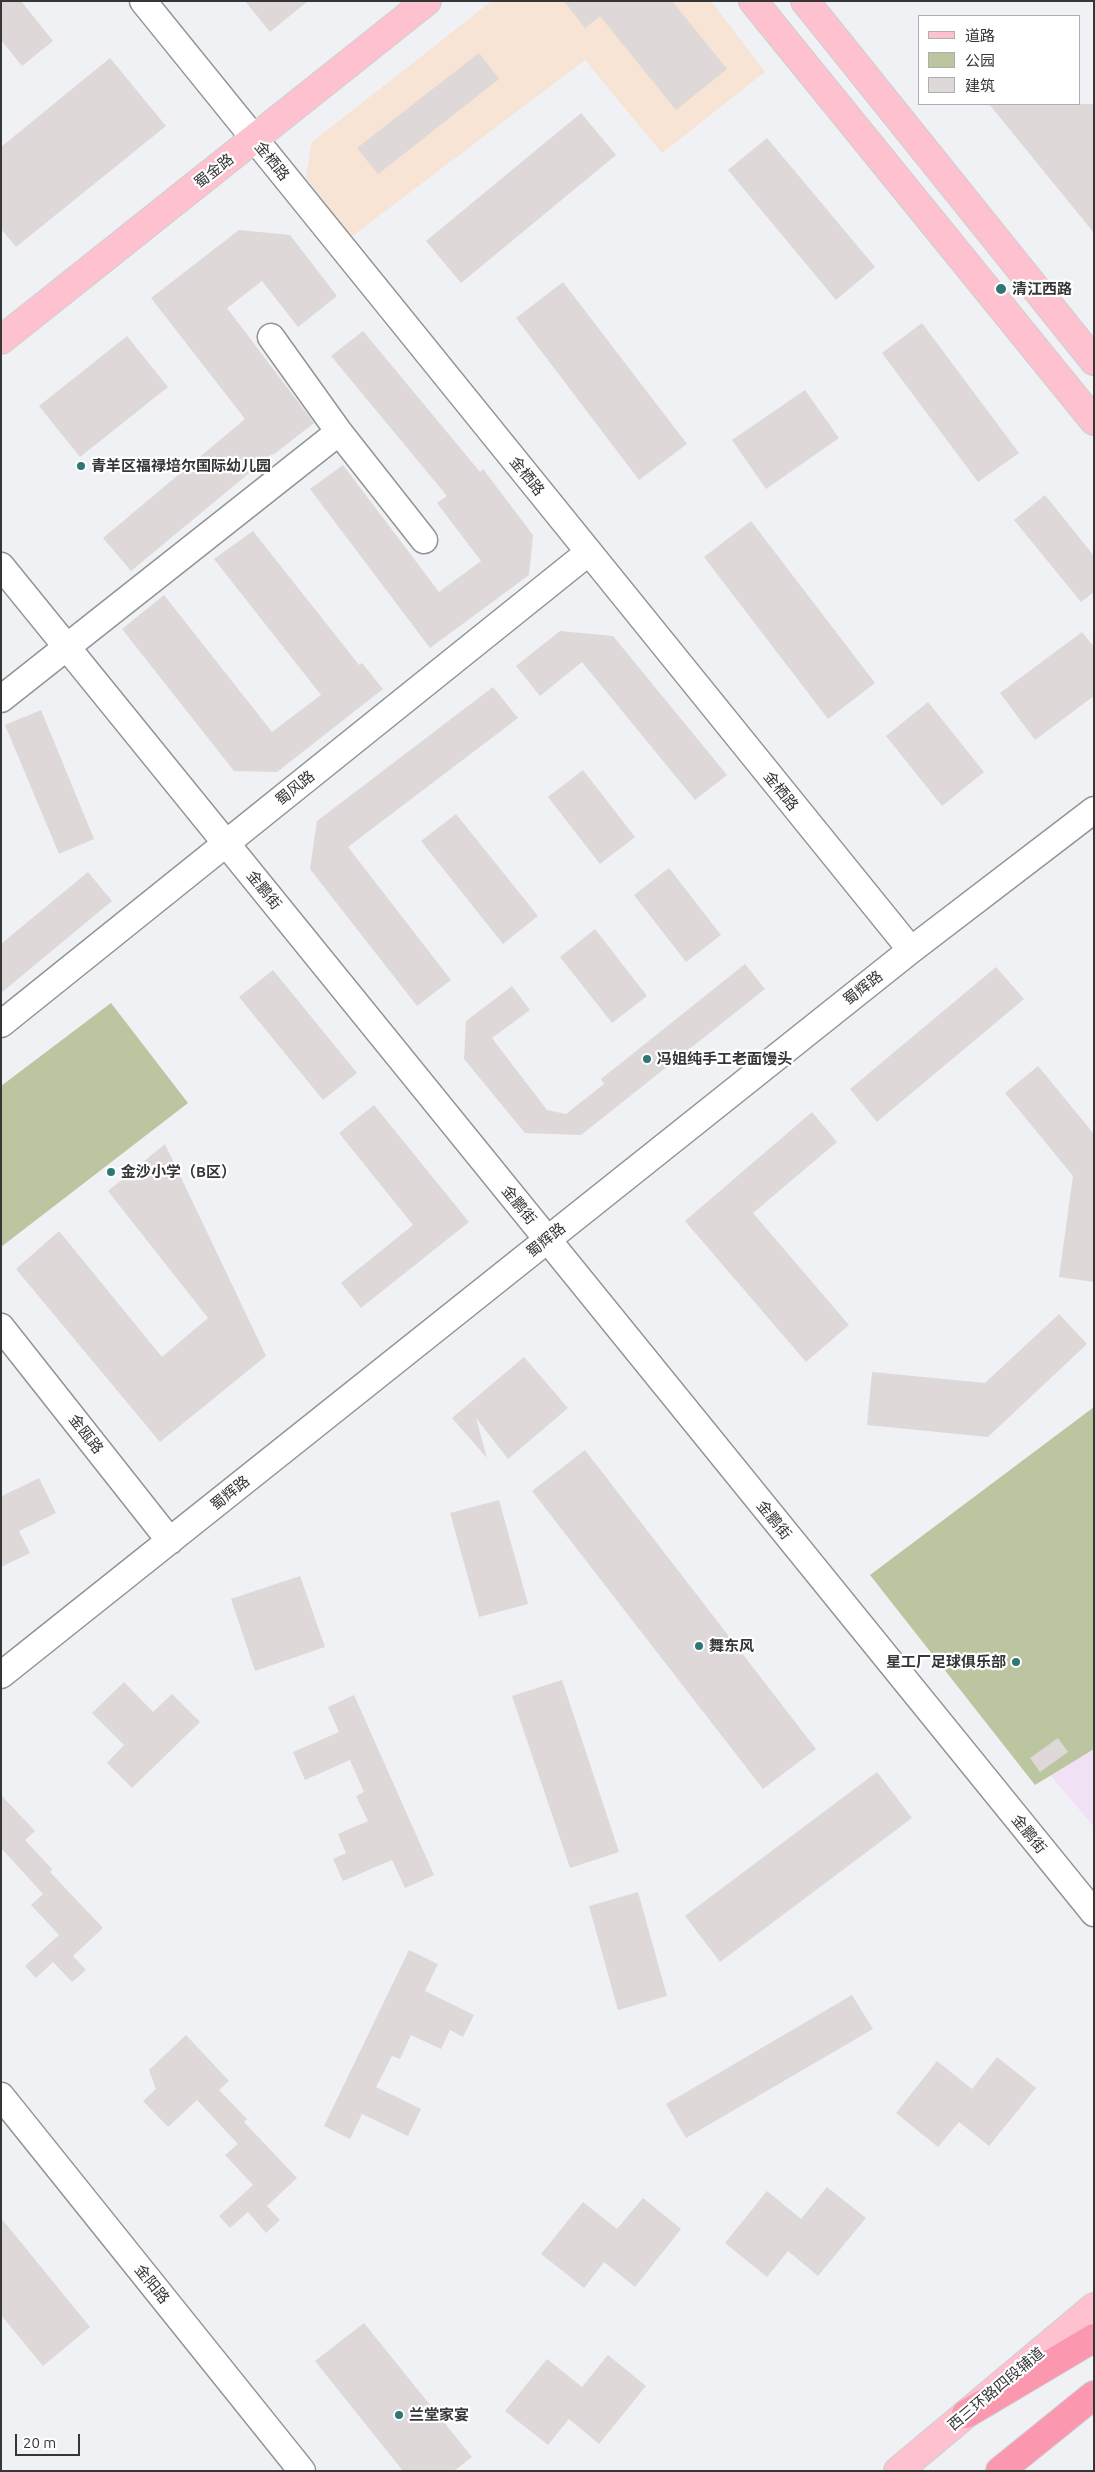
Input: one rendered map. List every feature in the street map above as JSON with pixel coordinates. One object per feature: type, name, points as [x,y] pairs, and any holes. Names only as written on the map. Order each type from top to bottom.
[{"type":"highway","points":[[966,2414],[1094,2338]]},
{"type":"highway","points":[[1000,2471],[1094,2396]]},
{"type":"main road","name":"蜀金路","points":[[1,340],[427,1]]},
{"type":"main road","points":[[753,1],[1094,420]]},
{"type":"main road","points":[[805,1],[1094,361]]},
{"type":"main road","name":"西三环路四段辅道","points":[[898,2471],[1094,2306]]},
{"type":"street","name":"金栖路","points":[[143,1],[911,950]]},
{"type":"street","points":[[271,337],[338,432],[424,540]]},
{"type":"street","points":[[1,699],[338,432]]},
{"type":"street","name":"蜀风路","points":[[1,1024],[588,552]]},
{"type":"street","name":"金鹏街","points":[[1,566],[1094,1914]]},
{"type":"street","name":"蜀辉路","points":[[1,1675],[911,950],[1094,810]]},
{"type":"street","name":"金瓯路","points":[[1,1327],[170,1541]]},
{"type":"street","name":"金阳路","points":[[1,2096],[302,2471]]},
{"type":"shaded area","points":[[492,1],[711,1],[765,72],[662,153],[585,60],[351,237],[306,178],[312,142]]},
{"type":"shaded area","points":[[1094,1749],[1094,1827],[1050,1775]]},
{"type":"green space","points":[[111,1003],[188,1103],[1,1247],[1,1086]]},
{"type":"green space","name":"星工厂足球俱乐部","points":[[1094,1407],[1094,1749],[1035,1785],[870,1575]]},
{"type":"building","points":[[1,1],[21,1],[53,41],[22,66],[1,40]]},
{"type":"building","points":[[245,1],[308,1],[270,32]]},
{"type":"building","points":[[564,1],[672,1],[727,69],[676,110],[600,16],[585,28]]},
{"type":"building","points":[[479,53],[499,79],[378,174],[357,148]]},
{"type":"building","points":[[110,58],[166,126],[16,247],[1,229],[1,147]]},
{"type":"building","points":[[1094,104],[1094,233],[990,105]]},
{"type":"building","points":[[581,113],[616,155],[461,283],[426,241]]},
{"type":"building","points":[[767,138],[875,267],[836,300],[728,170]]},
{"type":"building","points":[[239,230],[290,235],[337,296],[298,327],[262,281],[227,308],[314,423],[272,454],[131,571],[103,538],[245,419],[151,298]]},
{"type":"building","points":[[563,282],[687,444],[639,480],[516,318]]},
{"type":"building","points":[[922,323],[1019,453],[978,482],[882,353]]},
{"type":"building","points":[[363,331],[480,472],[483,469],[533,535],[529,575],[430,648],[310,489],[343,465],[439,592],[481,561],[437,503],[447,496],[331,356]]},
{"type":"building","points":[[127,336],[168,387],[80,457],[39,406]]},
{"type":"building","points":[[805,390],[839,438],[766,489],[732,440]]},
{"type":"building","points":[[1045,495],[1094,556],[1094,592],[1081,602],[1014,520]]},
{"type":"building","points":[[751,521],[875,683],[828,719],[704,557]]},
{"type":"building","points":[[253,531],[359,665],[362,663],[383,689],[277,772],[234,771],[122,629],[164,595],[272,732],[321,695],[214,559]]},
{"type":"building","points":[[560,631],[613,636],[727,775],[695,800],[582,662],[540,696],[516,666]]},
{"type":"building","points":[[1082,632],[1094,647],[1094,696],[1035,740],[1000,693]]},
{"type":"building","points":[[493,687],[518,718],[348,847],[451,980],[417,1006],[310,869],[317,821]]},
{"type":"building","points":[[928,702],[984,772],[942,806],[886,736]]},
{"type":"building","points":[[41,710],[94,839],[59,854],[5,725]]},
{"type":"building","points":[[583,770],[635,837],[600,864],[548,797]]},
{"type":"building","points":[[456,814],[538,916],[503,944],[421,841]]},
{"type":"building","points":[[669,868],[721,935],[686,962],[634,895]]},
{"type":"building","points":[[88,872],[112,901],[1,993],[1,944]]},
{"type":"building","points":[[595,929],[647,996],[612,1023],[560,957]]},
{"type":"building","points":[[745,964],[765,989],[581,1135],[525,1133],[464,1059],[466,1021],[512,986],[530,1010],[492,1038],[547,1110],[566,1114],[604,1084],[601,1079]]},
{"type":"building","points":[[996,967],[1024,999],[877,1122],[850,1089]]},
{"type":"building","points":[[273,970],[357,1073],[323,1100],[239,997]]},
{"type":"building","points":[[1038,1066],[1094,1134],[1094,1282],[1059,1277],[1073,1176],[1005,1093]]},
{"type":"building","points":[[374,1105],[469,1222],[361,1308],[341,1283],[413,1225],[339,1133]]},
{"type":"building","points":[[812,1112],[837,1142],[753,1213],[849,1325],[806,1362],[685,1221]]},
{"type":"building","points":[[165,1144],[266,1356],[160,1442],[16,1269],[59,1231],[162,1357],[208,1318],[108,1191]]},
{"type":"building","points":[[1059,1314],[1087,1344],[988,1437],[867,1425],[872,1372],[985,1383]]},
{"type":"building","points":[[524,1357],[568,1408],[508,1459],[476,1418],[487,1458],[452,1418]]},
{"type":"building","points":[[585,1450],[816,1749],[763,1789],[532,1491]]},
{"type":"building","points":[[39,1478],[56,1513],[19,1531],[30,1553],[1,1567],[1,1493],[2,1496]]},
{"type":"building","points":[[499,1500],[528,1604],[479,1617],[450,1513]]},
{"type":"building","points":[[300,1576],[325,1647],[255,1671],[231,1599]]},
{"type":"building","points":[[562,1680],[619,1852],[570,1868],[512,1696]]},
{"type":"building","points":[[124,1682],[153,1712],[172,1694],[200,1722],[132,1788],[107,1763],[124,1745],[92,1713]]},
{"type":"building","points":[[354,1695],[434,1875],[405,1888],[392,1860],[343,1881],[333,1859],[346,1853],[338,1834],[368,1821],[356,1796],[364,1792],[350,1760],[305,1780],[293,1752],[339,1732],[328,1707]]},
{"type":"building","points":[[1058,1738],[1068,1752],[1040,1772],[1030,1758]]},
{"type":"building","points":[[877,1772],[912,1818],[720,1962],[685,1916]]},
{"type":"building","points":[[1,1795],[35,1831],[25,1840],[52,1869],[50,1872],[103,1928],[73,1956],[86,1970],[72,1982],[53,1962],[36,1978],[25,1966],[59,1935],[31,1905],[43,1894],[1,1848]]},
{"type":"building","points":[[638,1892],[667,1996],[618,2010],[589,1906]]},
{"type":"building","points":[[409,1950],[438,1964],[425,1991],[474,2015],[463,2037],[450,2030],[441,2049],[411,2035],[400,2059],[392,2056],[376,2087],[421,2109],[408,2136],[362,2114],[350,2139],[324,2126]]},
{"type":"building","points":[[852,1995],[873,2029],[686,2138],[666,2104]]},
{"type":"building","points":[[186,2035],[229,2081],[219,2090],[247,2119],[244,2122],[297,2178],[267,2206],[280,2220],[266,2233],[248,2212],[230,2228],[219,2216],[253,2185],[225,2155],[238,2144],[197,2100],[168,2127],[143,2101],[156,2089],[149,2070]]},
{"type":"building","points":[[997,2057],[1036,2088],[989,2146],[959,2122],[938,2147],[896,2113],[937,2061],[972,2089]]},
{"type":"building","points":[[827,2187],[866,2218],[818,2276],[788,2251],[767,2277],[725,2243],[767,2191],[801,2219]]},
{"type":"building","points":[[643,2198],[681,2229],[635,2287],[604,2262],[584,2288],[541,2254],[583,2202],[617,2229]]},
{"type":"building","points":[[1,2218],[90,2327],[43,2366],[1,2315]]},
{"type":"building","points":[[364,2323],[472,2457],[454,2471],[403,2471],[315,2361]]},
{"type":"building","points":[[608,2355],[646,2386],[599,2444],[569,2419],[548,2445],[505,2411],[547,2359],[582,2387]]},
{"type":"place","name":"清江西路","points":[[1001,289]]},
{"type":"place","name":"青羊区福禄培尔国际幼儿园","points":[[81,466]]},
{"type":"place","name":"冯姐纯手工老面馒头","points":[[647,1059]]},
{"type":"place","name":"金沙小学（B区）","points":[[111,1172]]},
{"type":"place","name":"舞东风","points":[[699,1646]]},
{"type":"place","name":"星工厂足球俱乐部","points":[[1016,1662]]},
{"type":"place","name":"兰堂家宴","points":[[399,2415]]}]
